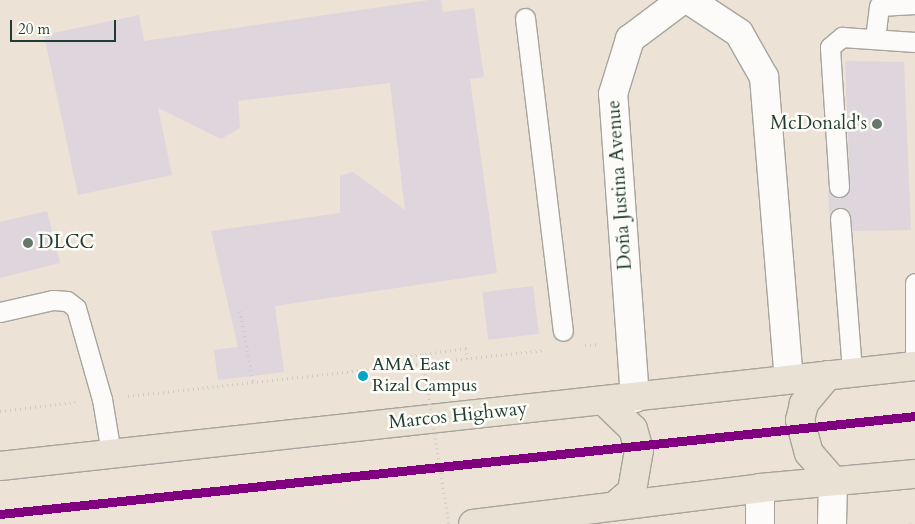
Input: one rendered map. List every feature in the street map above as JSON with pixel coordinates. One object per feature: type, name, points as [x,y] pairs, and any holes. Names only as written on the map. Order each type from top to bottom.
[{"type":"main road","name":"Marcos Highway","points":[[6,469],[111,453],[605,402],[789,379],[915,366]]},
{"type":"main road","points":[[833,481],[810,453],[800,420],[804,404],[840,374]]},
{"type":"main road","points":[[605,402],[633,430],[639,450],[639,472],[632,491],[615,506]]},
{"type":"main road","points":[[473,524],[760,488],[915,474]]},
{"type":"street","name":"Doña Justina Avenue","points":[[635,398],[613,94],[630,39],[682,0]]},
{"type":"street","points":[[689,0],[739,33],[764,77],[789,379]]},
{"type":"street","points":[[832,524],[833,481]]},
{"type":"street","points":[[760,488],[760,524]]},
{"type":"lane","points":[[875,39],[879,6],[915,4]]},
{"type":"lane","points":[[525,18],[562,331]]},
{"type":"lane","points":[[839,187],[830,47],[842,37],[915,42]]},
{"type":"lane","points":[[840,218],[840,374]]},
{"type":"lane","points":[[915,283],[915,366]]},
{"type":"lane","points":[[0,312],[53,300],[67,300],[76,308],[102,399],[111,453]]},
{"type":"path","points":[[240,311],[253,382]]},
{"type":"path","points":[[574,346],[632,340]]},
{"type":"path","points":[[378,368],[376,361],[466,348],[467,359]]},
{"type":"path","points":[[0,411],[555,349]]},
{"type":"path","points":[[422,354],[449,524]]},
{"type":"path","points":[[910,524],[915,524]]},
{"type":"building","points":[[429,0],[441,0],[443,12],[474,8],[484,77],[470,79],[497,273],[275,306],[284,372],[218,380],[214,350],[238,347],[211,231],[340,213],[340,176],[353,172],[405,210],[390,83],[238,101],[240,128],[221,139],[158,108],[172,175],[78,195],[44,35],[139,15],[144,41]]},
{"type":"building","name":"McDonald's","points":[[845,61],[904,62],[911,230],[852,231],[845,208],[834,208],[829,215],[828,190],[840,198],[850,187]]},
{"type":"building","name":"DLCC","points":[[47,211],[60,263],[0,278],[0,222]]},
{"type":"building","points":[[533,286],[539,334],[488,340],[482,292]]},
{"type":"transit line","points":[[0,514],[915,416]]},
{"type":"place","name":"McDonald's","points":[[877,124]]},
{"type":"place","name":"DLCC","points":[[28,243]]},
{"type":"place","name":"AMA East Rizal Campus","points":[[363,376]]}]
